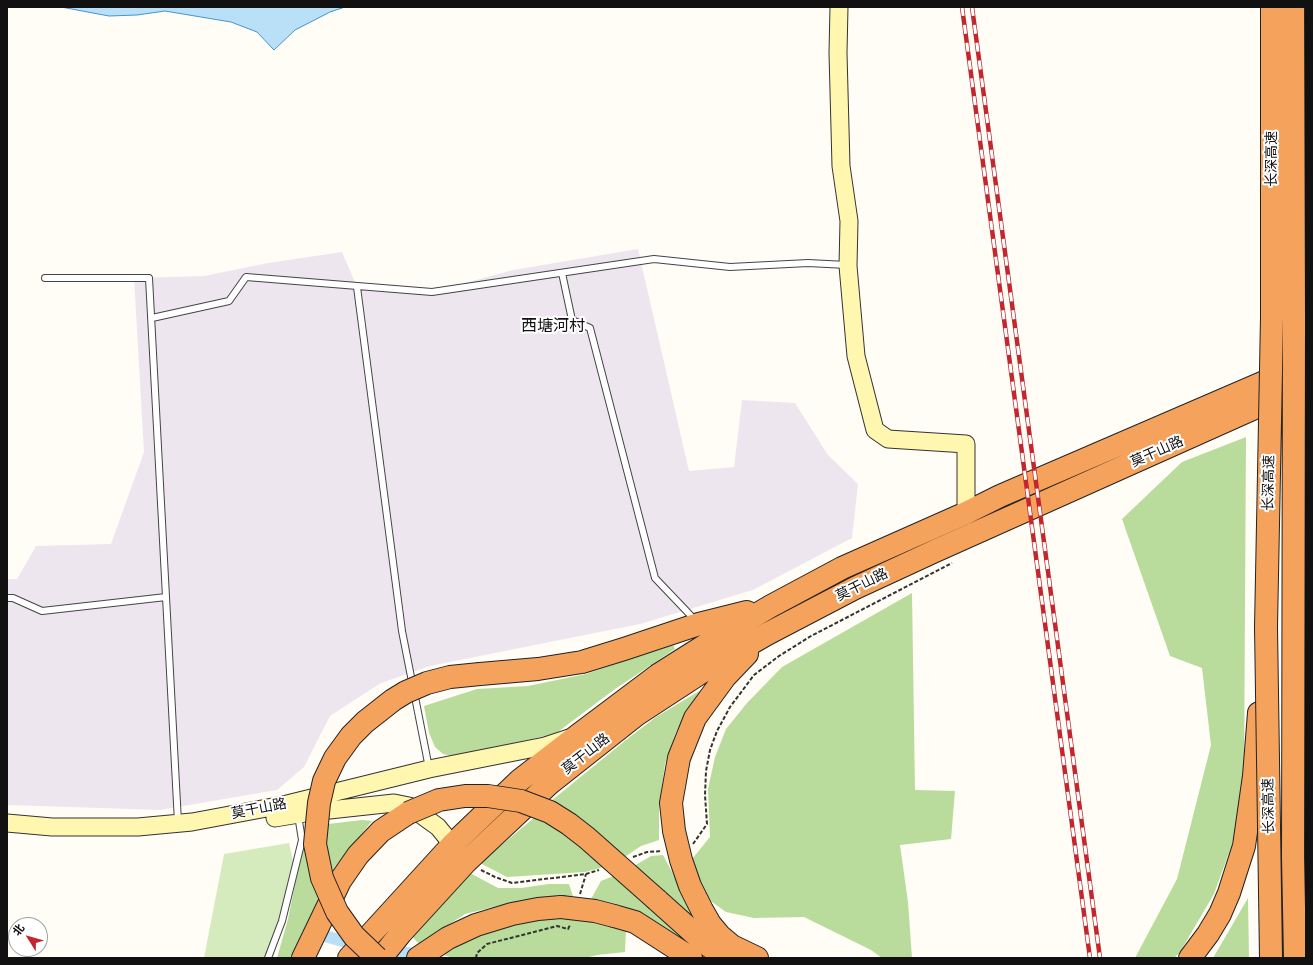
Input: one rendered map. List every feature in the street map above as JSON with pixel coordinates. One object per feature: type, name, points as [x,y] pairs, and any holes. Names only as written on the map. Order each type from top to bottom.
[{"type":"highway","name":"长深高速","points":[[1271,958],[1266,627],[1272,318],[1272,7]]},
{"type":"highway","name":"长深高速","points":[[1292,7],[1293,858],[1295,958]]},
{"type":"highway","name":"莫干山路","points":[[349,958],[453,844],[520,780],[658,675],[715,639],[842,568],[966,513],[1000,496],[1306,364]]},
{"type":"highway","name":"莫干山路","points":[[381,958],[401,933],[466,862],[550,783],[636,715],[708,668],[767,634],[855,588],[1306,385]]},
{"type":"highway","points":[[1293,516],[1306,573]]},
{"type":"highway","points":[[378,958],[354,936],[337,912],[322,878],[315,844],[318,804],[324,781],[335,758],[351,736],[364,722],[393,700],[406,692],[427,683],[450,677],[538,669],[582,662],[699,624],[772,606]]},
{"type":"highway","points":[[1190,958],[1208,934],[1220,914],[1229,893],[1244,846],[1254,776],[1266,627]]},
{"type":"highway","points":[[757,958],[732,946],[720,936],[710,924],[702,910],[690,886],[681,860],[674,831],[671,803],[679,758],[695,718],[725,677],[767,634]]},
{"type":"highway","points":[[303,958],[340,881],[358,855],[381,832],[408,813],[439,800],[465,796],[488,796],[521,801],[550,812],[587,838],[705,943],[716,951],[732,957],[741,958]]},
{"type":"highway","points":[[1293,858],[1306,820]]},
{"type":"highway","points":[[418,958],[448,938],[476,925],[512,914],[561,907],[595,911],[635,922],[691,958]]},
{"type":"main road","points":[[839,7],[838,53],[841,166],[849,221],[848,266],[856,356],[875,430],[888,439],[966,444],[966,513]]},
{"type":"main road","name":"莫干山路","points":[[7,823],[52,827],[138,828],[178,823],[283,805],[429,769],[545,746],[577,736]]},
{"type":"main road","name":"莫干山路","points":[[7,833],[50,836],[134,837],[194,830],[298,814],[394,803],[409,806],[438,827],[466,862]]},
{"type":"lane","points":[[152,318],[228,301],[246,277],[432,292],[654,259],[730,267],[808,263],[848,266]]},
{"type":"lane","points":[[562,273],[572,320],[590,328],[655,578],[699,624]]},
{"type":"lane","points":[[45,278],[149,278],[178,823]]},
{"type":"lane","points":[[357,287],[402,631],[429,769]]},
{"type":"lane","points":[[7,598],[13,598],[42,611],[166,597]]},
{"type":"lane","points":[[268,958],[282,921],[302,840],[298,814]]},
{"type":"path","points":[[692,846],[707,824],[705,795],[706,771],[710,750],[730,707],[754,676],[778,656],[811,636],[956,560]]},
{"type":"path","points":[[627,859],[647,852],[664,851]]},
{"type":"path","points":[[466,862],[495,877],[512,883],[586,874],[600,869]]},
{"type":"path","points":[[476,958],[477,953]]},
{"type":"shaded area","points":[[638,249],[689,471],[734,467],[742,400],[795,403],[828,455],[858,484],[852,538],[753,590],[640,624],[430,666],[381,683],[330,716],[304,767],[277,790],[160,810],[7,805],[7,579],[17,579],[36,546],[111,544],[144,452],[134,278],[204,276],[268,263],[342,252],[357,287],[432,292],[513,270]]},
{"type":"green space","points":[[1246,437],[1244,778],[1236,833],[1214,894],[1180,952],[1174,958],[1135,958],[1177,879],[1211,745],[1202,668],[1170,656],[1122,519],[1182,462]]},
{"type":"green space","points":[[912,593],[915,790],[955,791],[951,839],[900,845],[908,902],[912,958],[882,958],[871,950],[804,917],[754,918],[726,912],[708,899],[698,879],[692,859],[710,837],[708,789],[715,757],[726,729],[747,703],[782,667]]},
{"type":"green space","points":[[1300,607],[1306,621],[1306,774],[1302,778]]},
{"type":"green space","points":[[673,644],[675,649],[615,689],[555,734],[452,756],[443,754],[435,747],[429,733],[424,706],[477,689],[528,686],[586,674]]},
{"type":"green space","points":[[701,690],[676,732],[665,764],[659,808],[659,840],[641,846],[623,858],[551,801],[656,717]]},
{"type":"green space","points":[[535,817],[564,830],[604,867],[585,872],[507,877],[480,863]]},
{"type":"green space","points":[[362,820],[372,821],[334,868],[331,877],[325,849],[328,824]]},
{"type":"green space","points":[[306,830],[319,897],[291,958],[277,958],[288,919]]},
{"type":"green space","points":[[289,843],[293,861],[282,921],[266,958],[204,958],[224,854]]},
{"type":"green space","points":[[663,855],[697,919],[694,923],[634,866],[651,856]]},
{"type":"green space","points":[[470,873],[498,888],[521,888],[549,884],[569,884],[573,896],[506,904],[465,914],[419,944],[409,933]]},
{"type":"green space","points":[[616,875],[684,933],[683,941],[620,909],[591,899],[601,881]]},
{"type":"green space","points":[[1248,898],[1249,958],[1213,958]]},
{"type":"green space","points":[[565,919],[598,923],[626,930],[625,952],[585,958],[453,958],[441,954],[474,936],[530,920]]},
{"type":"water","points":[[61,7],[345,7],[330,12],[295,30],[274,50],[257,32],[231,22],[165,11],[137,15],[109,16]]},
{"type":"waterway","points":[[311,932],[359,944]]},
{"type":"waterway","points":[[385,949],[424,956]]},
{"type":"railway","points":[[962,7],[1090,958]]},
{"type":"railway","points":[[972,7],[1100,958]]},
{"type":"district","name":"西塘河村","points":[[553,326]]}]
